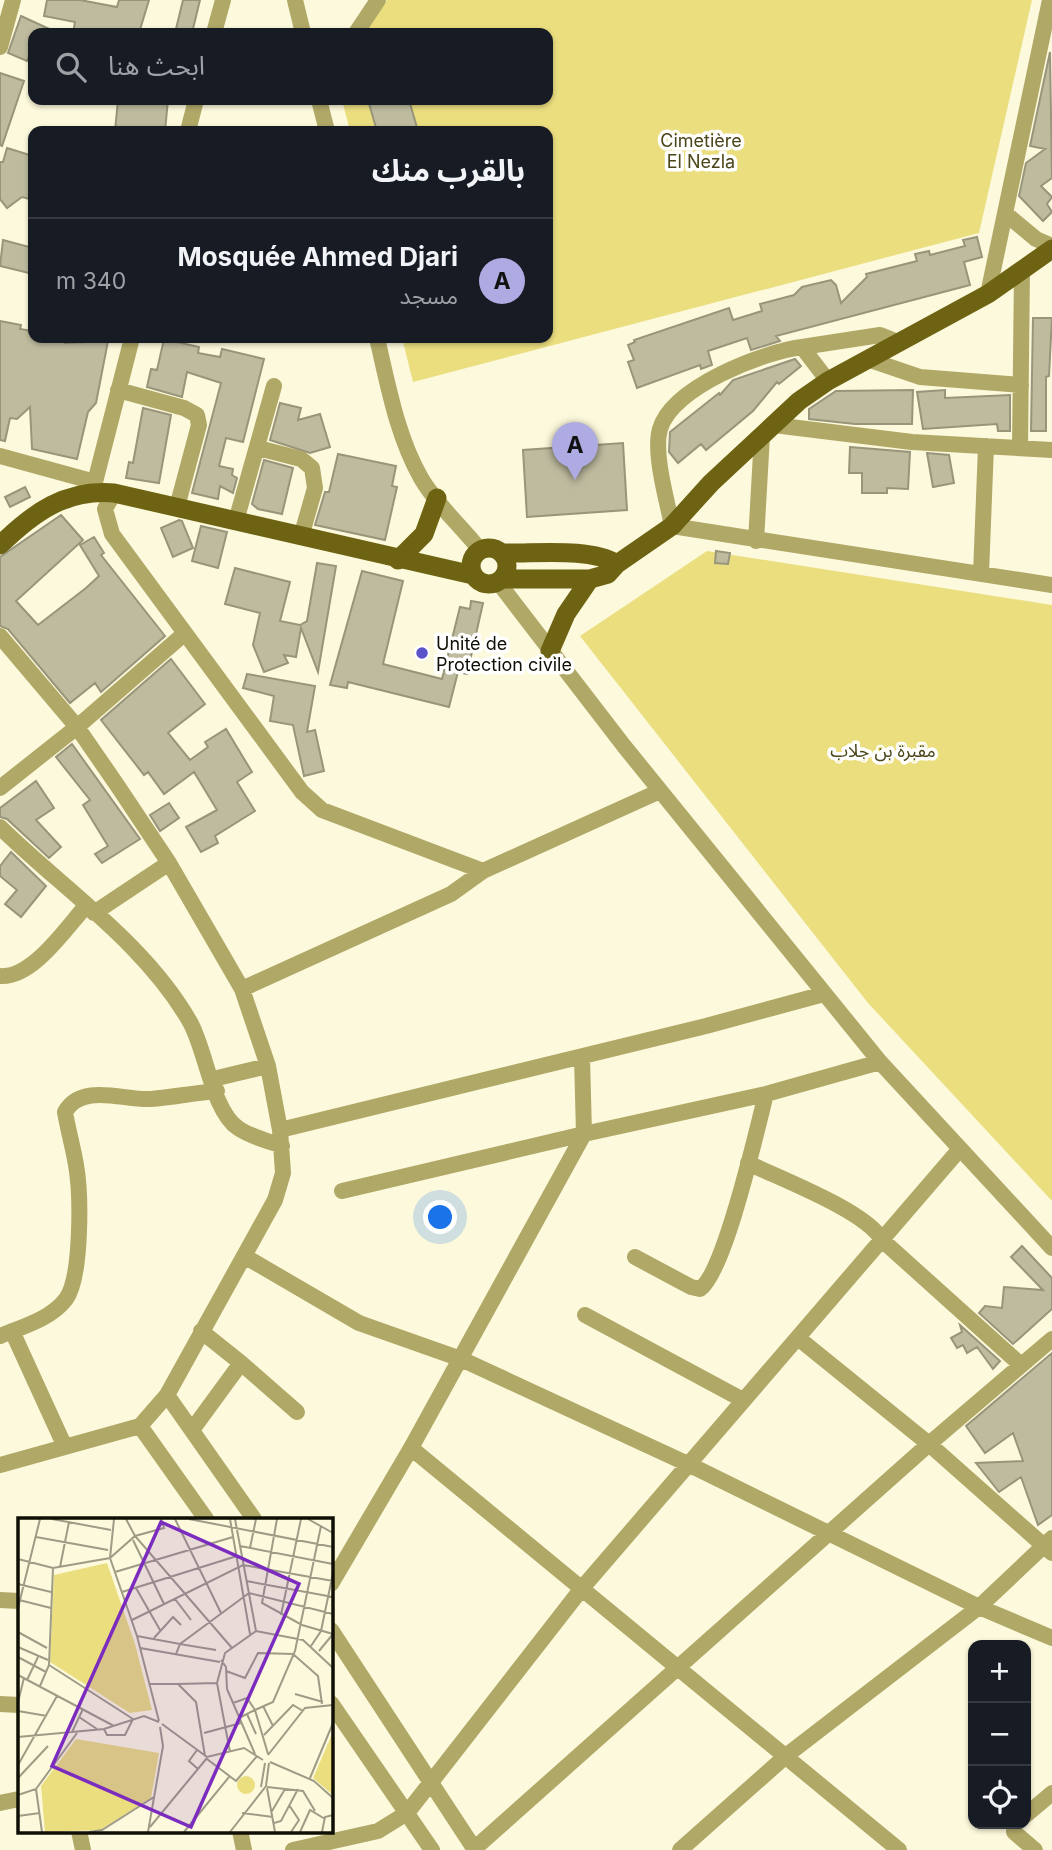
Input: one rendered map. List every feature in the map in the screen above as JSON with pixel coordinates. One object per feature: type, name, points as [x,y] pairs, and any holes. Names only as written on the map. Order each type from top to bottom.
[{"type":"main road","points":[[0,545],[43,508],[93,487],[398,560],[473,575],[487,584],[500,580],[590,579],[608,574],[617,564],[672,526],[799,401],[828,381],[988,294],[1052,248]]},
{"type":"main road","points":[[398,560],[424,534],[437,498]]},
{"type":"main road","points":[[473,575],[472,559],[480,550],[492,548],[503,553],[584,554],[606,557],[617,564]]},
{"type":"main road","points":[[500,580],[508,569],[503,553]]},
{"type":"main road","points":[[550,651],[566,614],[590,579]]},
{"type":"street","points":[[0,47],[13,0]]},
{"type":"street","points":[[215,28],[223,0]]},
{"type":"street","points":[[295,0],[302,28]]},
{"type":"street","points":[[359,28],[378,0]]},
{"type":"street","points":[[988,294],[991,268],[1006,214],[1050,4]]},
{"type":"street","points":[[189,126],[195,105]]},
{"type":"street","points":[[320,105],[326,126]]},
{"type":"street","points":[[1006,214],[1036,239],[1052,248]]},
{"type":"street","points":[[1020,447],[1022,270]]},
{"type":"street","points":[[900,343],[880,335],[779,351],[741,364],[696,388],[666,416],[660,428],[658,443],[672,526],[1052,585]]},
{"type":"street","points":[[0,456],[93,487],[131,343]]},
{"type":"street","points":[[378,343],[404,438],[422,480],[480,550]]},
{"type":"street","points":[[802,347],[828,381]]},
{"type":"street","points":[[870,359],[920,377],[1021,385]]},
{"type":"street","points":[[236,522],[274,386]]},
{"type":"street","points":[[118,390],[184,408],[197,415],[199,425],[177,508]]},
{"type":"street","points":[[756,541],[768,430],[1052,450]]},
{"type":"street","points":[[981,574],[986,446]]},
{"type":"street","points":[[258,448],[301,460],[312,468],[315,488],[301,537]]},
{"type":"street","points":[[114,493],[105,509],[112,534],[312,804],[483,871]]},
{"type":"street","points":[[500,580],[550,651],[660,791],[880,1062],[1052,1248]]},
{"type":"street","points":[[0,788],[77,727],[184,634]]},
{"type":"street","points":[[0,636],[77,727],[169,863],[242,989],[268,1066],[281,1138],[280,1189],[167,1395],[140,1426],[0,1465]]},
{"type":"street","points":[[242,989],[451,894],[483,871],[660,791]]},
{"type":"street","points":[[1,830],[90,909],[173,994],[192,1026],[220,1105],[236,1126],[281,1138],[824,994]]},
{"type":"street","points":[[0,976],[9,977],[25,971],[90,909],[169,863]]},
{"type":"street","points":[[332,1582],[411,1448],[584,1134],[582,1057]]},
{"type":"street","points":[[342,1191],[766,1094],[880,1062]]},
{"type":"street","points":[[65,1447],[6,1334],[39,1320],[58,1307],[67,1298],[72,1283],[78,1213],[76,1167],[65,1112],[68,1106],[87,1096],[114,1095],[149,1099],[215,1085],[268,1066]]},
{"type":"street","points":[[635,1257],[691,1287],[704,1287],[722,1249],[766,1094]]},
{"type":"street","points":[[293,1850],[378,1830],[407,1813],[583,1587],[691,1465],[743,1400],[959,1150]]},
{"type":"street","points":[[748,1163],[876,1230],[882,1240],[1021,1365]]},
{"type":"street","points":[[244,1256],[359,1322],[460,1359],[691,1465],[979,1607],[1052,1638]]},
{"type":"street","points":[[585,1315],[743,1400]]},
{"type":"street","points":[[201,1331],[297,1412]]},
{"type":"street","points":[[680,1850],[787,1755],[979,1607],[1049,1546],[798,1338]]},
{"type":"street","points":[[332,1632],[429,1783],[475,1849],[929,1444],[1052,1339]]},
{"type":"street","points":[[192,1430],[241,1363]]},
{"type":"street","points":[[167,1395],[253,1518]]},
{"type":"street","points":[[140,1426],[205,1518]]},
{"type":"street","points":[[411,1448],[787,1755],[899,1850]]},
{"type":"street","points":[[0,1600],[18,1601]]},
{"type":"street","points":[[0,1704],[18,1705]]},
{"type":"street","points":[[337,1723],[407,1813],[432,1850]]},
{"type":"street","points":[[1031,1811],[1052,1793]]},
{"type":"street","points":[[0,1803],[18,1799]]},
{"type":"street","points":[[1014,1829],[1014,1832],[1035,1850]]},
{"type":"street","points":[[79,1832],[83,1850]]},
{"type":"street","points":[[240,1832],[244,1850]]},
{"type":"green space","name":"Cimetière El Nezla","points":[[387,0],[1032,0],[979,233],[413,382],[403,343],[553,343],[553,126],[349,126],[343,105],[553,105],[553,28],[367,28]]},
{"type":"green space","name":"مقبرة بن جلاب","points":[[707,551],[1052,605],[1052,1201],[868,1003],[580,636]]},
{"type":"building","points":[[47,0],[80,0],[117,7],[119,0],[149,0],[141,28],[74,28],[75,22],[44,16]]},
{"type":"building","points":[[183,0],[200,0],[193,28],[176,28]]},
{"type":"building","points":[[21,16],[47,28],[28,28],[27,61],[8,53]]},
{"type":"building","points":[[1050,52],[1052,178],[1041,186],[1052,197],[1047,204],[1052,212],[1043,221],[1019,196],[1026,163],[1045,149],[1030,146]]},
{"type":"building","points":[[0,73],[24,81],[2,146],[0,145]]},
{"type":"building","points":[[118,105],[168,105],[165,126],[115,126]]},
{"type":"building","points":[[369,105],[410,105],[417,126],[376,126]]},
{"type":"building","points":[[7,148],[28,154],[28,199],[22,197],[7,208],[0,199],[0,162],[3,162]]},
{"type":"building","points":[[977,237],[982,257],[964,262],[970,285],[776,336],[780,341],[751,350],[747,338],[708,351],[712,365],[701,369],[700,365],[637,388],[628,362],[634,360],[628,345],[635,342],[634,340],[729,308],[733,320],[762,311],[760,304],[794,295],[802,287],[831,280],[836,285],[841,303],[867,277],[866,274],[917,261],[915,254],[929,251],[930,255],[965,246],[963,240]]},
{"type":"building","points":[[3,240],[28,247],[28,273],[0,266]]},
{"type":"building","points":[[1033,318],[1052,318],[1049,376],[1046,377],[1046,431],[1031,431]]},
{"type":"building","points":[[0,321],[21,325],[20,329],[28,330],[28,343],[108,343],[96,403],[88,412],[77,459],[32,449],[30,407],[17,419],[10,418],[5,441],[0,440]]},
{"type":"building","points":[[163,343],[199,347],[198,353],[220,357],[222,349],[264,359],[243,442],[226,438],[219,466],[233,469],[232,475],[237,478],[233,493],[220,486],[218,499],[192,493],[221,383],[187,372],[182,397],[147,387],[151,369],[157,370]]},
{"type":"building","points":[[795,359],[801,366],[779,384],[777,382],[753,411],[706,450],[701,444],[678,463],[669,452],[670,432],[719,393],[720,395],[733,380]]},
{"type":"building","points":[[913,390],[912,424],[855,424],[809,419],[809,409],[836,391]]},
{"type":"building","points":[[945,390],[945,398],[1010,395],[1010,431],[998,431],[997,424],[923,429],[917,392]]},
{"type":"building","points":[[280,403],[301,408],[298,420],[320,414],[330,447],[310,453],[270,440]]},
{"type":"building","points":[[143,408],[171,415],[159,483],[126,478],[129,462],[133,463]]},
{"type":"building","points":[[623,443],[627,510],[527,517],[523,450]]},
{"type":"building","points":[[850,447],[910,452],[908,489],[887,488],[887,493],[862,493],[862,473],[849,473]]},
{"type":"building","points":[[927,453],[949,455],[954,483],[933,487]]},
{"type":"building","points":[[338,454],[396,466],[392,486],[397,487],[385,540],[315,525],[325,492],[329,492]]},
{"type":"building","points":[[264,460],[293,468],[282,514],[258,509],[252,504]]},
{"type":"building","points":[[25,487],[30,497],[10,507],[5,497]]},
{"type":"building","points":[[61,515],[83,540],[16,601],[38,625],[86,588],[99,576],[80,545],[94,537],[104,553],[101,555],[165,636],[101,692],[95,683],[70,703],[8,629],[0,626],[0,557]]},
{"type":"building","points":[[182,521],[193,548],[173,557],[161,528]]},
{"type":"building","points":[[201,526],[227,532],[218,568],[192,561]]},
{"type":"building","points":[[716,551],[730,553],[728,564],[715,563]]},
{"type":"building","points":[[317,563],[336,566],[318,672],[301,628],[296,657],[284,655],[288,663],[264,672],[253,645],[260,613],[225,604],[235,568],[290,582],[280,621],[300,625],[307,621]]},
{"type":"building","points":[[362,571],[403,581],[383,664],[442,679],[460,607],[470,609],[471,601],[483,603],[467,674],[458,672],[449,707],[348,682],[347,688],[330,685]]},
{"type":"building","points":[[171,659],[205,704],[168,733],[190,760],[208,747],[205,742],[226,729],[252,772],[237,782],[255,811],[215,836],[218,843],[201,852],[186,827],[217,810],[194,772],[164,794],[148,772],[144,775],[101,720]]},
{"type":"building","points":[[247,674],[315,686],[307,732],[315,730],[324,771],[304,776],[293,725],[270,721],[274,696],[243,688]]},
{"type":"building","points":[[72,744],[140,839],[102,863],[95,854],[108,846],[83,805],[90,800],[56,757]]},
{"type":"building","points":[[36,781],[54,808],[36,820],[61,847],[49,858],[7,819],[0,817],[0,808]]},
{"type":"building","points":[[169,803],[179,818],[160,831],[150,815]]},
{"type":"building","points":[[11,852],[46,886],[21,917],[5,904],[17,890],[0,876],[0,866]]},
{"type":"building","points":[[1022,1246],[1052,1278],[1052,1309],[1013,1344],[979,1313],[985,1306],[1002,1308],[1004,1287],[1043,1290],[1011,1257]]},
{"type":"building","points":[[960,1325],[1000,1361],[993,1369],[977,1347],[967,1353],[963,1345],[957,1348],[951,1338],[962,1332]]},
{"type":"building","points":[[1052,1353],[1052,1515],[1038,1525],[1021,1477],[999,1492],[976,1463],[1023,1461],[1013,1433],[985,1453],[966,1426]]},
{"type":"place","name":"Mosquée Ahmed Djari","points":[[575,480]]},
{"type":"place","name":"Unité de Protection civile","points":[[422,653]]}]
